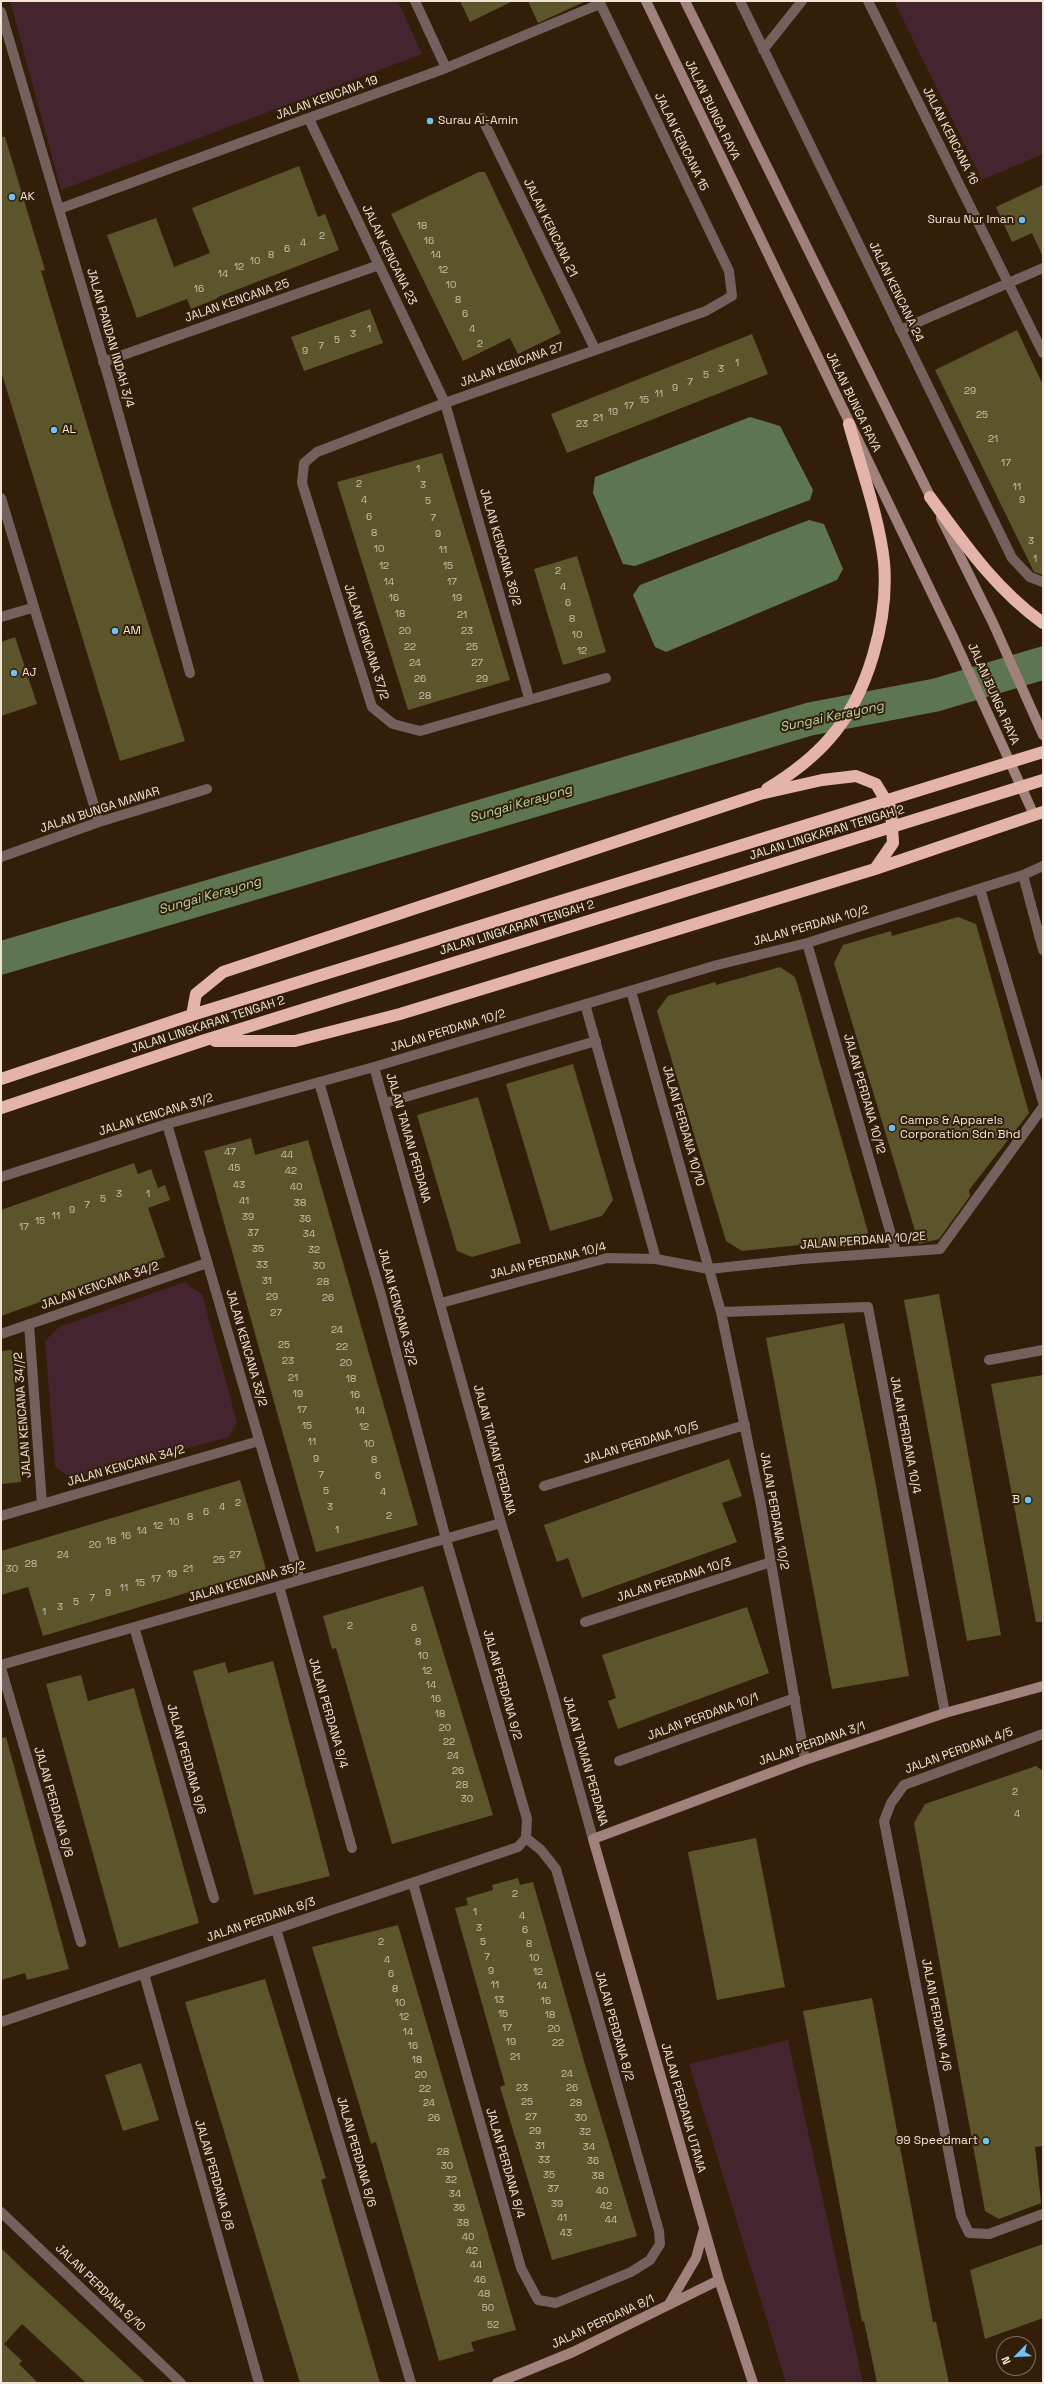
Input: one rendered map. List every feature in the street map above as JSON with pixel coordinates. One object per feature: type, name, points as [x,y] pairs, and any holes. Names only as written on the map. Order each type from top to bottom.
[{"type":"highway","points":[[760,794],[795,772],[831,737],[856,698],[874,656],[882,624],[885,595],[884,562],[877,529],[849,424]]},
{"type":"highway","points":[[930,497],[995,582],[1023,609],[1043,622]]},
{"type":"highway","name":"JALAN LINGKARAN TENGAH 2","points":[[1,1079],[192,1015],[1043,752]]},
{"type":"highway","points":[[192,1015],[196,994],[223,972],[760,794],[822,780],[856,776],[876,784],[891,809],[893,843],[875,869]]},
{"type":"highway","name":"JALAN LINGKARAN TENGAH 2","points":[[1,1108],[202,1041],[1043,780]]},
{"type":"highway","points":[[202,1041],[295,1040],[400,1014],[875,869],[1038,814]]},
{"type":"street","points":[[415,1],[446,68]]},
{"type":"street","name":"JALAN BUNGA RAYA","points":[[646,1],[954,639],[991,721],[1038,814]]},
{"type":"street","name":"JALAN BUNGA RAYA","points":[[685,1],[993,623],[1043,735]]},
{"type":"street","name":"JALAN KENCANA 24","points":[[740,1],[1012,558],[1026,573],[1043,582]]},
{"type":"street","points":[[763,50],[802,1]]},
{"type":"street","name":"JALAN KENCANA 16","points":[[868,1],[1009,282],[1043,354]]},
{"type":"street","name":"JALAN KENCANA 19","points":[[59,209],[446,68],[600,2]]},
{"type":"street","name":"JALAN KENCANA 15","points":[[600,2],[729,271],[732,296]]},
{"type":"street","name":"JALAN PANDAN INDAH 3/4","points":[[1,12],[104,362],[190,673]]},
{"type":"street","name":"JALAN KENCANA 21","points":[[482,118],[595,349]]},
{"type":"street","name":"JALAN KENCANA 23","points":[[309,119],[445,403]]},
{"type":"street","name":"JALAN KENCANA 25","points":[[104,362],[379,265]]},
{"type":"street","points":[[900,330],[1043,268]]},
{"type":"street","name":"JALAN KENCANA 27","points":[[304,463],[317,452],[445,403],[706,311],[732,296]]},
{"type":"street","name":"JALAN KENCANA 36/2","points":[[445,403],[529,698]]},
{"type":"street","name":"JALAN KENCANA 37/2","points":[[304,463],[302,483],[372,707],[393,724],[420,731],[529,698],[606,678]]},
{"type":"street","points":[[1,498],[32,608],[99,822]]},
{"type":"street","points":[[1,617],[32,608]]},
{"type":"street","name":"JALAN BUNGA MAWAR","points":[[1,856],[99,822],[207,789]]},
{"type":"street","name":"JALAN PERDANA 10/2","points":[[319,1082],[717,965],[807,943],[1023,875],[1043,866]]},
{"type":"street","points":[[1023,875],[1043,950]]},
{"type":"street","points":[[980,889],[1043,1102]]},
{"type":"street","name":"JALAN PERDANA 10/12","points":[[807,943],[896,1252]]},
{"type":"street","name":"JALAN PERDANA 10/10","points":[[631,991],[709,1269]]},
{"type":"street","points":[[585,1004],[656,1259]]},
{"type":"street","points":[[385,1103],[596,1041]]},
{"type":"street","name":"JALAN TAMAN PERDANA","points":[[374,1067],[441,1303],[501,1523],[551,1688],[593,1839]]},
{"type":"street","name":"JALAN KENCANA 31/2","points":[[1,1177],[167,1124],[319,1082]]},
{"type":"street","name":"JALAN KENCANA 32/2","points":[[319,1082],[381,1295],[446,1539]]},
{"type":"street","name":"JALAN PERDANA 10/2E","points":[[709,1269],[802,1258],[940,1249],[1043,1107]]},
{"type":"street","name":"JALAN KENCANA 33/2","points":[[167,1124],[300,1580]]},
{"type":"street","name":"JALAN PERDANA 10/4","points":[[441,1303],[607,1258],[656,1259],[709,1269]]},
{"type":"street","name":"JALAN KENCAMA 34/2","points":[[1,1334],[207,1263]]},
{"type":"street","name":"JALAN PERDANA 10/2","points":[[709,1269],[721,1312],[745,1425],[771,1562],[805,1760]]},
{"type":"street","name":"JALAN PERDANA 10/4","points":[[721,1312],[868,1307],[945,1713]]},
{"type":"street","name":"JALAN KENCANA 34//2","points":[[29,1324],[42,1504]]},
{"type":"street","points":[[989,1360],[1043,1350]]},
{"type":"street","name":"JALAN PERDANA 10/5","points":[[544,1486],[745,1425]]},
{"type":"street","name":"JALAN KENCANA 34/2","points":[[1,1516],[259,1441]]},
{"type":"street","name":"JALAN KENCANA 35/2","points":[[1,1664],[501,1523]]},
{"type":"street","name":"JALAN PERDANA 9/2","points":[[446,1539],[527,1819],[526,1838]]},
{"type":"street","name":"JALAN PERDANA 10/3","points":[[585,1622],[771,1562]]},
{"type":"street","name":"JALAN PERDANA 9/4","points":[[279,1586],[352,1848]]},
{"type":"street","name":"JALAN PERDANA 9/6","points":[[134,1627],[214,1898]]},
{"type":"street","name":"JALAN PERDANA 9/8","points":[[1,1668],[81,1942]]},
{"type":"street","name":"JALAN PERDANA 3/1","points":[[593,1839],[805,1760],[945,1713],[1043,1686]]},
{"type":"street","name":"JALAN PERDANA 10/1","points":[[619,1761],[795,1698]]},
{"type":"street","name":"JALAN PERDANA 4/5","points":[[891,1803],[904,1785],[1043,1734]]},
{"type":"street","name":"JALAN PERDANA 4/6","points":[[891,1803],[884,1821],[961,2216],[969,2233],[989,2234],[1043,2214]]},
{"type":"street","name":"JALAN PERDANA 8/3","points":[[1,2022],[518,1847],[526,1838]]},
{"type":"street","name":"JALAN PERDANA 8/2","points":[[526,1838],[541,1850],[556,1869],[659,2231]]},
{"type":"street","name":"JALAN PERDANA UTAMA","points":[[593,1839],[704,2229],[753,2383]]},
{"type":"street","name":"JALAN PERDANA 8/4","points":[[413,1883],[521,2268],[538,2300],[556,2303],[631,2272],[650,2260],[660,2244],[659,2231]]},
{"type":"street","name":"JALAN PERDANA 8/6","points":[[276,1929],[410,2383]]},
{"type":"street","name":"JALAN PERDANA 8/8","points":[[144,1974],[259,2383]]},
{"type":"street","name":"JALAN PERDANA 8/10","points":[[1,2212],[181,2383]]},
{"type":"street","points":[[667,2306],[693,2264],[704,2229]]},
{"type":"street","name":"JALAN PERDANA 8/1","points":[[497,2383],[573,2352],[719,2280]]},
{"type":"shaded area","points":[[10,1],[398,1],[422,54],[61,190]]},
{"type":"shaded area","points":[[894,1],[1043,2],[1043,154],[982,180]]},
{"type":"shaded area","points":[[750,417],[780,426],[813,490],[810,500],[635,566],[623,564],[593,493],[595,477]]},
{"type":"shaded area","points":[[809,520],[824,524],[843,569],[837,580],[666,652],[655,647],[633,595],[640,585]]},
{"type":"shaded area","points":[[184,1282],[202,1294],[237,1422],[229,1437],[71,1479],[55,1466],[45,1341],[59,1327]]},
{"type":"shaded area","points":[[788,2040],[863,2383],[786,2383],[689,2064]]},
{"type":"building","points":[[460,1],[513,1],[470,22]]},
{"type":"building","points":[[528,1],[586,1],[538,23]]},
{"type":"building","points":[[1,137],[5,137],[45,270],[41,271],[110,501],[185,741],[120,761],[1,371]]},
{"type":"building","points":[[299,166],[318,217],[325,214],[339,250],[191,309],[187,299],[137,318],[107,235],[156,218],[174,267],[210,253],[192,208]]},
{"type":"building","points":[[479,172],[485,172],[561,333],[518,354],[510,338],[463,361],[391,214]]},
{"type":"building","name":"Surau Nur Iman","points":[[1043,185],[1043,257],[1032,233],[1012,242],[996,207]]},
{"type":"building","points":[[370,309],[383,343],[304,371],[291,337]]},
{"type":"building","points":[[1017,330],[1043,385],[1043,575],[1034,572],[935,370]]},
{"type":"building","points":[[752,334],[768,374],[567,453],[551,414]]},
{"type":"building","points":[[442,453],[510,680],[408,710],[337,482]]},
{"type":"building","points":[[577,556],[606,652],[563,665],[534,569]]},
{"type":"building","name":"AJ","points":[[15,637],[37,704],[1,716],[1,642]]},
{"type":"building","points":[[958,917],[976,924],[1029,1113],[969,1190],[970,1196],[939,1239],[919,1244],[834,963],[843,945],[891,931],[892,936]]},
{"type":"building","points":[[780,967],[795,977],[800,993],[868,1232],[861,1245],[810,1250],[809,1244],[742,1251],[726,1241],[657,1011],[668,996],[715,982],[716,985]]},
{"type":"building","points":[[573,1064],[613,1200],[602,1216],[550,1231],[506,1084]]},
{"type":"building","points":[[478,1097],[521,1243],[472,1257],[457,1251],[417,1115]]},
{"type":"building","points":[[251,1138],[255,1155],[308,1140],[418,1525],[316,1552],[204,1151]]},
{"type":"building","points":[[134,1163],[138,1174],[151,1169],[158,1188],[165,1185],[170,1200],[148,1208],[165,1257],[1,1316],[1,1210]]},
{"type":"building","points":[[939,1294],[1001,1635],[967,1641],[904,1300]]},
{"type":"building","points":[[844,1323],[875,1480],[909,1676],[832,1689],[766,1338]]},
{"type":"building","points":[[12,1350],[21,1482],[1,1484],[1,1351]]},
{"type":"building","name":"B","points":[[1043,1375],[1043,1622],[1036,1622],[991,1384]]},
{"type":"building","points":[[729,1459],[742,1496],[722,1503],[737,1542],[582,1598],[568,1558],[557,1562],[544,1525]]},
{"type":"building","points":[[240,1480],[266,1569],[43,1636],[28,1587],[1,1595],[1,1551]]},
{"type":"building","points":[[423,1586],[493,1815],[392,1844],[336,1648],[332,1649],[323,1616]]},
{"type":"building","points":[[747,1607],[769,1673],[618,1729],[608,1701],[616,1698],[602,1655]]},
{"type":"building","points":[[273,1661],[330,1876],[254,1895],[193,1671],[225,1662],[228,1673]]},
{"type":"building","points":[[81,1675],[88,1701],[134,1688],[199,1923],[119,1948],[46,1684]]},
{"type":"building","points":[[6,1737],[69,1969],[27,1980],[25,1973],[1,1980],[1,1738]]},
{"type":"building","points":[[1036,1766],[1043,1771],[1043,2146],[1035,2147],[1041,2203],[999,2219],[985,2211],[914,1823],[925,1804]]},
{"type":"building","points":[[756,1838],[785,1987],[717,2000],[688,1852]]},
{"type":"building","points":[[518,1878],[520,1885],[533,1882],[584,2061],[637,2236],[552,2260],[500,2087],[505,2085],[455,1908],[468,1905],[466,1898],[493,1890],[492,1885]]},
{"type":"building","points":[[398,1925],[516,2330],[471,2342],[474,2351],[439,2361],[376,2142],[371,2144],[312,1947]]},
{"type":"building","points":[[265,1979],[326,2178],[321,2180],[380,2383],[300,2383],[185,2002]]},
{"type":"building","points":[[872,1998],[933,2322],[936,2322],[949,2383],[877,2383],[864,2321],[862,2322],[803,2011]]},
{"type":"building","points":[[141,2063],[159,2120],[123,2131],[105,2075]]},
{"type":"building","points":[[1043,2244],[1043,2318],[985,2339],[970,2270]]},
{"type":"building","points":[[1,2248],[146,2383],[86,2383],[22,2324],[4,2344],[22,2361],[19,2364],[38,2383],[1,2383]]},
{"type":"waterway","name":"Sungai Kerayong","points":[[1,958],[810,719],[936,695],[1043,663]]},
{"type":"place","name":"Surau Al-Amin","points":[[430,121]]},
{"type":"place","name":"AK","points":[[12,197]]},
{"type":"place","name":"Surau Nur Iman","points":[[1022,220]]},
{"type":"place","name":"AL","points":[[54,430]]},
{"type":"place","name":"AM","points":[[115,631]]},
{"type":"place","name":"AJ","points":[[14,673]]},
{"type":"place","name":"Camps & Apparels Corporation Sdn Bhd","points":[[892,1128]]},
{"type":"place","name":"B","points":[[1028,1500]]},
{"type":"place","name":"99 Speedmart","points":[[986,2141]]}]
